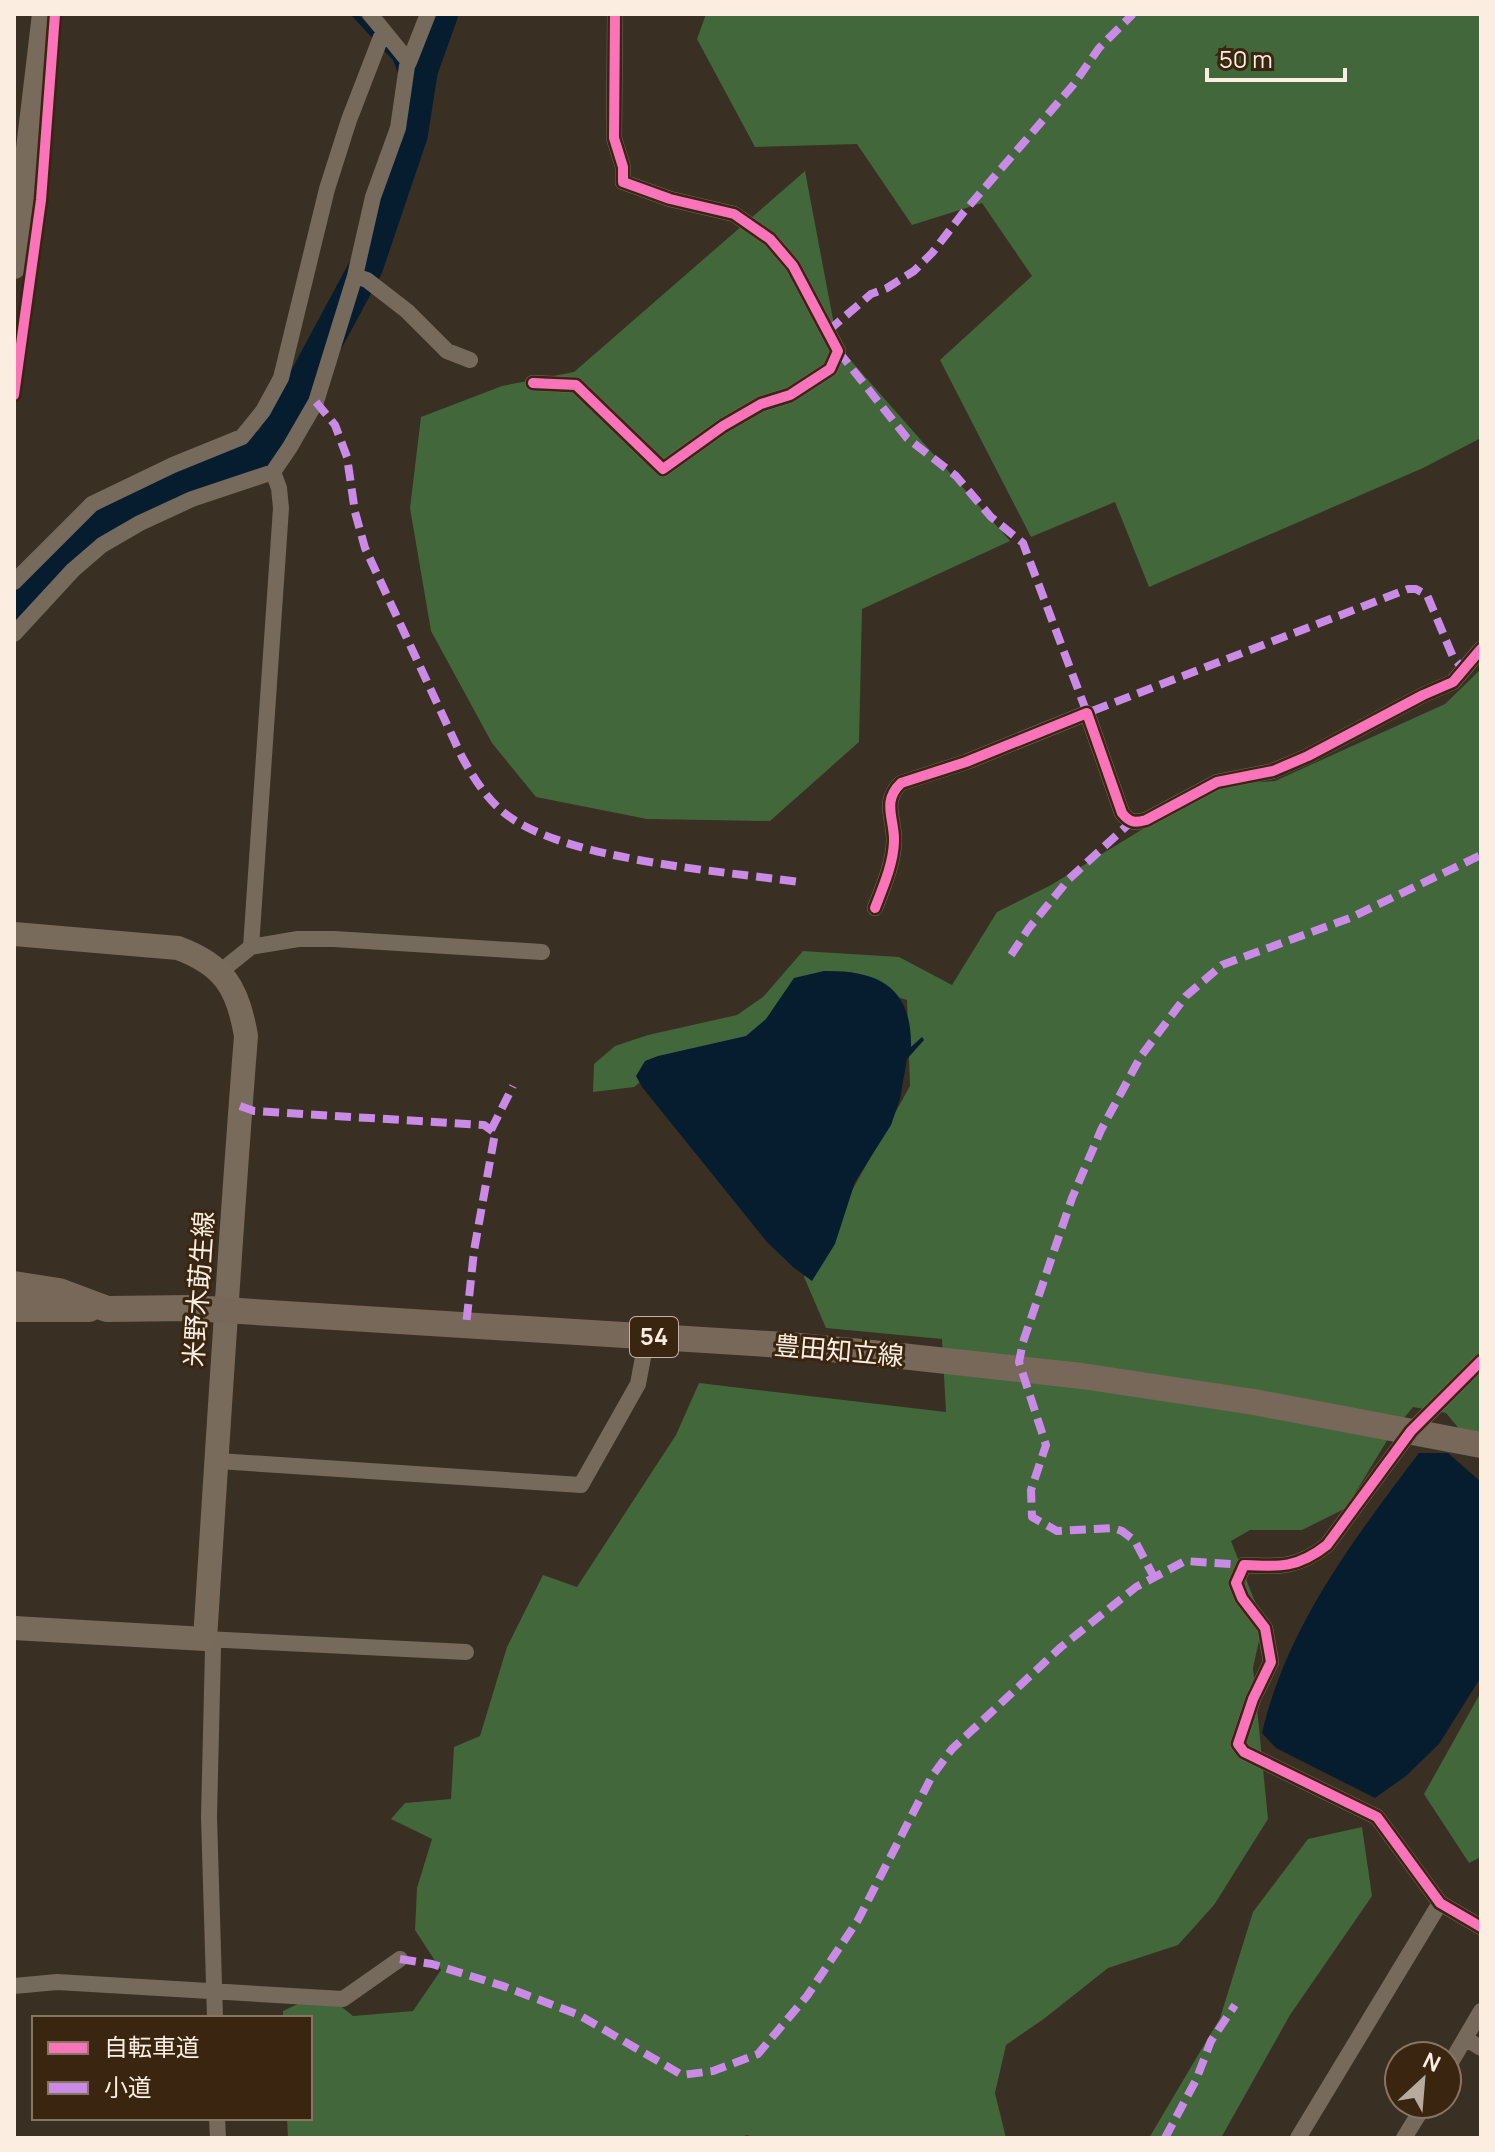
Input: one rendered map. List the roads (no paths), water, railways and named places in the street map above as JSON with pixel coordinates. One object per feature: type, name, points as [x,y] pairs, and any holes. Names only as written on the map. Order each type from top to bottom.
[{"type":"main road","points":[[14,267],[44,14]]},
{"type":"main road","points":[[14,934],[178,948],[201,956],[221,971]]},
{"type":"main road","name":"米野木莇生線","points":[[205,1639],[246,1036],[241,1006],[221,971]]},
{"type":"main road","name":"豊田知立線","points":[[14,1284],[59,1291],[107,1309]]},
{"type":"main road","name":"豊田知立線","points":[[14,1309],[191,1308],[800,1346],[1082,1376],[1254,1402],[1481,1445]]},
{"type":"main road","points":[[14,1628],[205,1639]]},
{"type":"street","points":[[370,14],[409,62]]},
{"type":"street","points":[[14,634],[73,570],[102,545],[192,499],[273,472],[290,447],[316,402],[355,276],[373,197],[398,128],[407,66],[428,14]]},
{"type":"street","points":[[533,383],[576,385],[663,469],[723,426],[761,404],[790,395],[830,369],[838,351],[793,266],[770,239],[734,214],[670,199],[623,182],[623,167],[614,138],[615,14]]},
{"type":"street","points":[[14,582],[92,504],[173,465],[242,437],[263,411],[281,378],[327,189],[349,120],[383,32]]},
{"type":"street","points":[[355,276],[367,280],[407,311],[447,351],[470,360]]},
{"type":"street","points":[[251,947],[281,508],[273,472]]},
{"type":"street","points":[[875,908],[889,869],[895,839],[889,802],[894,789],[901,783],[955,766],[1087,713],[1122,813],[1135,823],[1209,785],[1273,771],[1308,756],[1423,695],[1447,686],[1481,649]]},
{"type":"street","points":[[221,971],[251,947],[298,939],[542,952]]},
{"type":"street","points":[[218,1461],[581,1485],[638,1384],[647,1336]]},
{"type":"street","points":[[1481,1361],[1411,1431],[1327,1545],[1309,1559],[1291,1565],[1244,1565],[1236,1583],[1238,1591],[1265,1628],[1271,1662],[1253,1699],[1238,1744],[1244,1752],[1377,1817],[1440,1903],[1481,1927]]},
{"type":"street","points":[[205,1639],[466,1652]]},
{"type":"street","points":[[205,1639],[213,1649],[209,1817],[215,2016]]},
{"type":"street","points":[[1298,2138],[1440,1903]]},
{"type":"street","points":[[14,1986],[57,1982],[343,1999],[400,1959]]},
{"type":"street","points":[[1463,2044],[1481,2011]]},
{"type":"street","points":[[1466,2039],[1481,2048]]},
{"type":"street","points":[[1404,2138],[1415,2120]]},
{"type":"water","points":[[824,971],[861,974],[889,986],[906,1010],[911,1047],[922,1037],[924,1040],[907,1059],[900,1099],[891,1125],[855,1182],[835,1244],[812,1281],[767,1242],[636,1076],[645,1061],[658,1056],[746,1036],[766,1019],[794,978]]},
{"type":"water","points":[[1419,1453],[1448,1453],[1481,1482],[1481,1677],[1439,1744],[1406,1776],[1375,1798],[1276,1748],[1262,1733],[1273,1694],[1306,1620],[1347,1551]]},
{"type":"waterway","points":[[354,14],[396,59],[401,73]]},
{"type":"waterway","points":[[14,617],[61,560],[82,540],[128,513],[243,463],[273,440],[366,267],[411,134],[421,70],[441,14]]},
{"type":"waterway","points":[[408,87],[417,104]]}]
